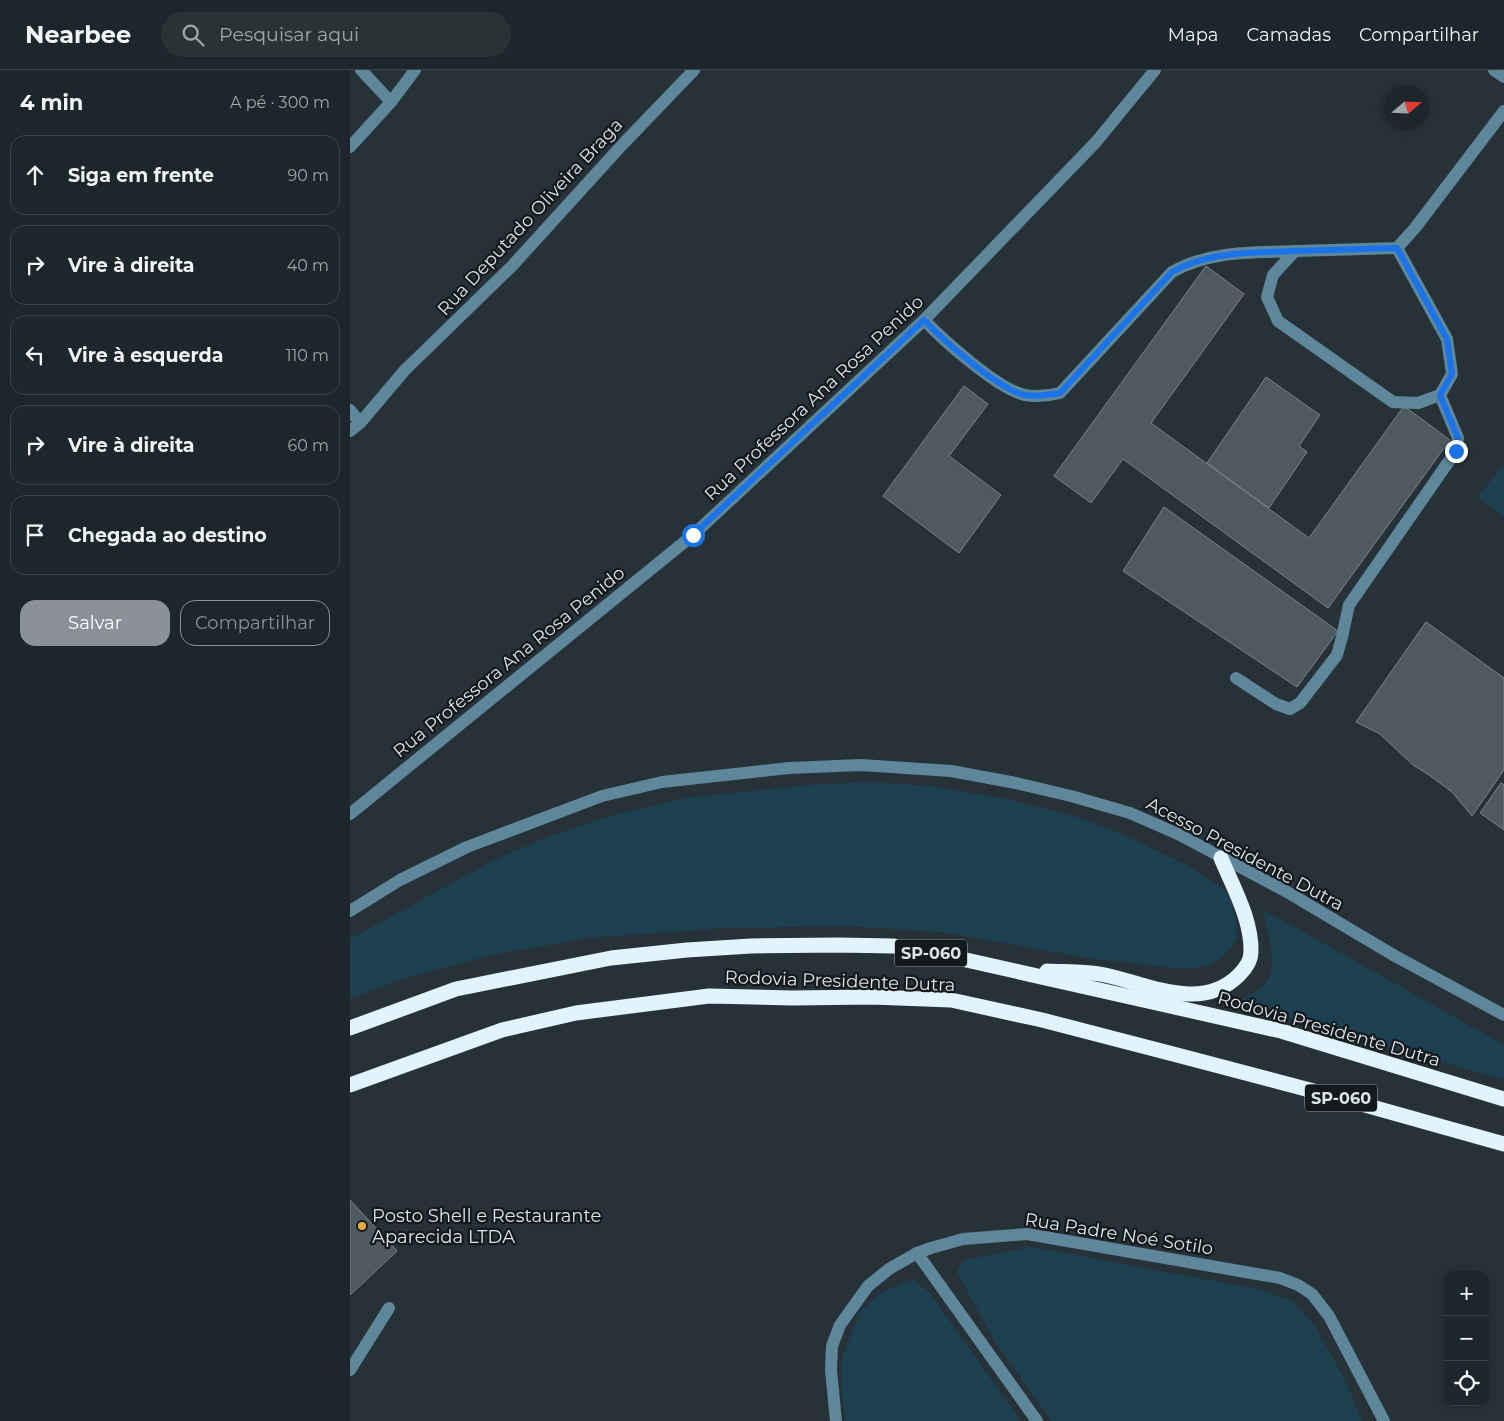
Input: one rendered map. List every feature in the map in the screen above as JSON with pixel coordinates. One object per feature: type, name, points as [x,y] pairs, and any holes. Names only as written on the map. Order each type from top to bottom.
[{"type":"highway","points":[[1002,968],[1103,974],[1181,995],[1207,992],[1224,986],[1247,967],[1252,954],[1245,917],[1221,858]]},
{"type":"highway","name":"Rodovia Presidente Dutra","points":[[350,1028],[456,989],[611,958],[687,950],[760,946],[894,946],[1002,968],[1281,1031],[1504,1099]]},
{"type":"highway","name":"Rodovia Presidente Dutra","points":[[350,1085],[502,1030],[576,1013],[709,996],[872,997],[951,1000],[1100,1035],[1340,1098],[1504,1144]]},
{"type":"street","points":[[361,70],[391,102]]},
{"type":"street","points":[[350,147],[391,102],[415,70]]},
{"type":"street","name":"Rua Deputado Oliveira Braga","points":[[350,431],[360,423],[405,370],[512,266],[622,145],[694,70]]},
{"type":"street","name":"Rua Professora Ana Rosa Penido","points":[[350,814],[693,535],[924,320],[1096,142],[1155,70]]},
{"type":"street","points":[[1494,70],[1504,78]]},
{"type":"street","points":[[924,320],[942,339],[1008,389],[1025,395],[1044,396],[1060,393],[1172,272],[1187,264],[1212,256],[1397,248],[1415,228],[1504,111]]},
{"type":"street","points":[[1295,251],[1273,275],[1267,297],[1278,321],[1392,402],[1418,404],[1440,395],[1452,374],[1447,339],[1397,248]]},
{"type":"street","points":[[1236,678],[1276,704],[1290,709],[1300,704],[1337,655],[1349,605],[1456,451],[1458,438],[1440,395]]},
{"type":"street","points":[[350,410],[360,423]]},
{"type":"street","name":"Acesso Presidente Dutra","points":[[350,911],[400,880],[467,847],[602,796],[662,782],[789,768],[861,765],[950,771],[1016,783],[1071,796],[1130,814],[1178,834],[1289,893],[1395,956],[1504,1014]]},
{"type":"street","name":"Rua Padre Noé Sotilo","points":[[836,1421],[831,1370],[832,1346],[840,1324],[868,1286],[889,1269],[916,1253],[963,1239],[1027,1234],[1280,1278],[1298,1285],[1312,1294],[1329,1316],[1384,1421]]},
{"type":"street","points":[[916,1253],[1037,1421]]},
{"type":"street","points":[[350,1370],[389,1308]]},
{"type":"shaded area","points":[[1504,464],[1504,517],[1478,497]]},
{"type":"shaded area","points":[[867,782],[931,786],[1005,799],[1077,817],[1115,831],[1187,865],[1224,889],[1231,901],[1236,921],[1237,938],[1227,952],[1218,960],[1205,967],[1174,968],[1089,958],[942,932],[846,926],[727,928],[587,938],[491,955],[396,981],[350,999],[350,939],[498,858],[551,836],[614,815],[686,798],[808,785]]},
{"type":"shaded area","points":[[1262,910],[1504,1045],[1504,1080],[1236,1002],[1263,986],[1271,970],[1271,949]]},
{"type":"shaded area","points":[[1032,1247],[1262,1290],[1294,1302],[1314,1325],[1345,1380],[1362,1421],[1052,1421],[995,1342],[957,1272],[963,1260]]},
{"type":"shaded area","points":[[912,1279],[929,1292],[1021,1421],[845,1421],[841,1378],[843,1354],[860,1312],[877,1295]]},
{"type":"building","points":[[1206,266],[1244,294],[1151,423],[1309,538],[1404,406],[1450,440],[1328,608],[1123,459],[1091,503],[1054,476]]},
{"type":"building","points":[[1266,377],[1320,415],[1299,446],[1307,452],[1269,508],[1207,463]]},
{"type":"building","points":[[964,386],[988,404],[949,456],[1001,495],[959,553],[883,496]]},
{"type":"building","points":[[1164,507],[1338,631],[1297,687],[1123,571]]},
{"type":"building","points":[[1426,622],[1504,678],[1504,770],[1472,816],[1452,792],[1413,765],[1380,734],[1356,722]]},
{"type":"building","points":[[1501,783],[1504,785],[1504,830],[1480,813]]},
{"type":"building","name":"Posto Shell e Restaurante Aparecida LTDA","points":[[350,1200],[397,1251],[350,1295]]},
{"type":"place","name":"Posto Shell e Restaurante Aparecida LTDA","points":[[362,1226]]},
{"type":"route","points":[[693,535],[924,320],[942,339],[1008,389],[1025,395],[1044,396],[1060,393],[1172,272],[1187,264],[1212,256],[1243,253],[1397,248],[1447,339],[1452,374],[1440,395],[1458,438],[1456,451]]}]
